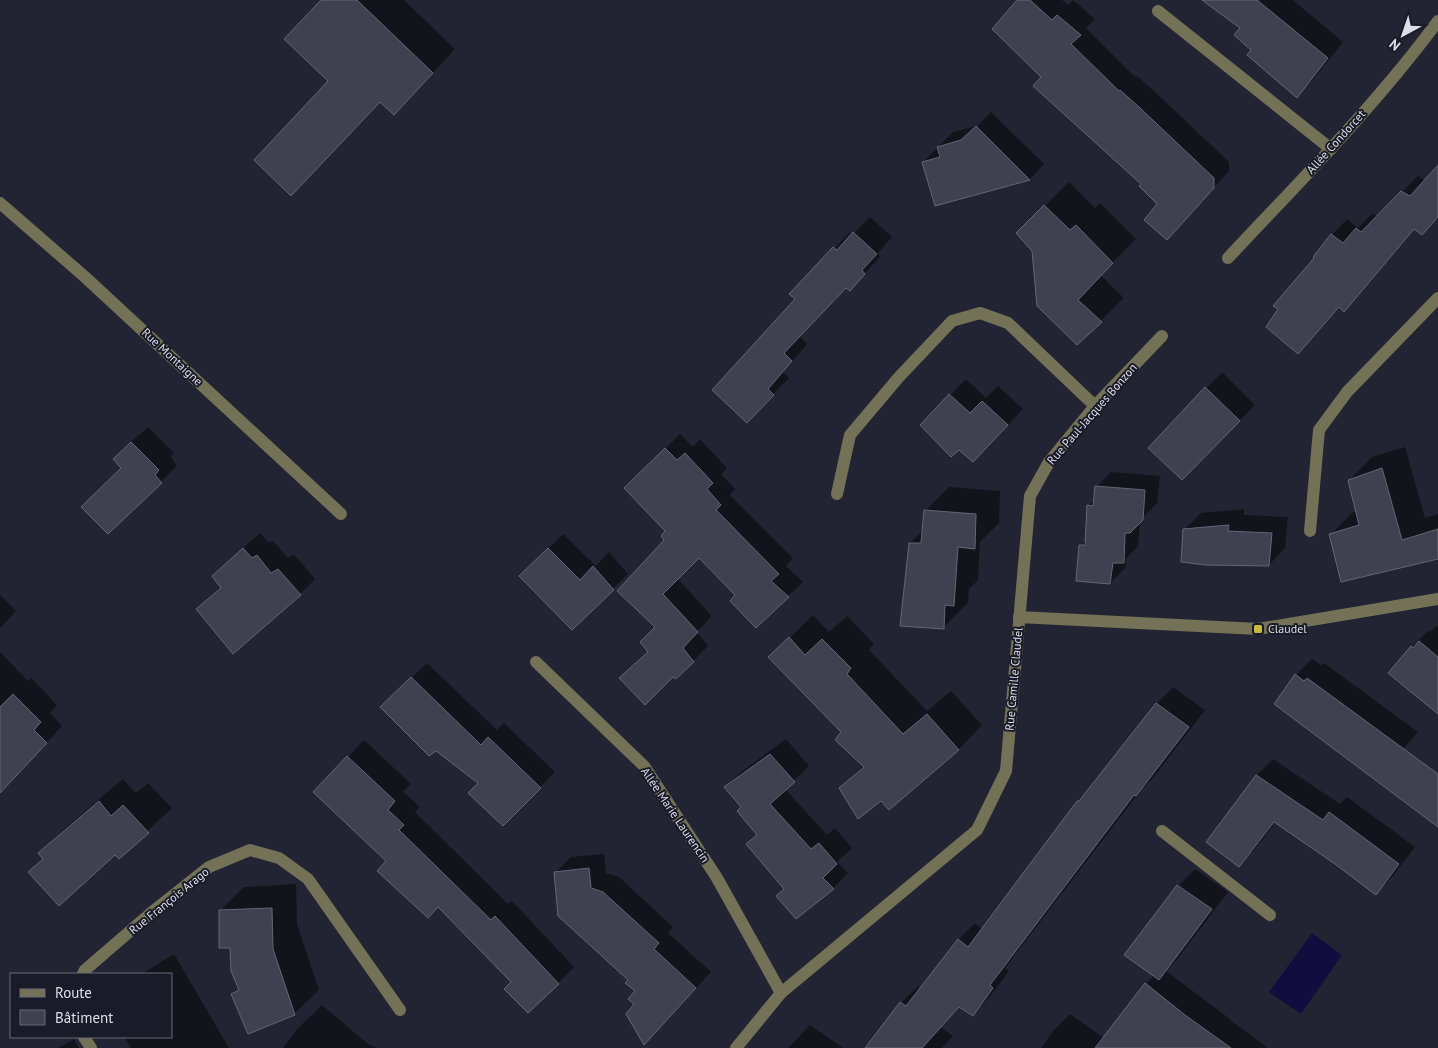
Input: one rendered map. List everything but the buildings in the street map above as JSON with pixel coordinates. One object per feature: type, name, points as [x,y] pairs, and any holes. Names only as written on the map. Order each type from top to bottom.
[{"type":"street","points":[[1158,11],[1331,149]]},
{"type":"street","name":"Allée Condorcet","points":[[1228,258],[1371,104],[1438,21]]},
{"type":"street","name":"Rue Montaigne","points":[[0,203],[85,277],[341,514]]},
{"type":"street","points":[[1310,531],[1319,430],[1347,392],[1438,298]]},
{"type":"street","points":[[837,494],[850,434],[899,376],[952,321],[980,313],[1008,323],[1096,406]]},
{"type":"street","name":"Rue Paul-Jacques Bonzon","points":[[1020,617],[1030,496],[1049,462],[1096,406],[1162,336]]},
{"type":"street","name":"Rue Camille Claudel","points":[[736,1048],[781,992],[977,830],[1006,771],[1020,617],[1258,629],[1438,599]]},
{"type":"street","name":"Allée Marie Laurencin","points":[[536,662],[644,766],[717,878],[781,992]]},
{"type":"street","points":[[1162,831],[1270,915]]},
{"type":"street","name":"Rue François Arago","points":[[84,973],[151,913],[209,867],[250,850],[279,858],[308,878],[400,1010]]},
{"type":"shaded area","points":[[1312,933],[1342,955],[1301,1014],[1269,992]]},
{"type":"place","name":"Claudel","points":[[1258,629]]}]
